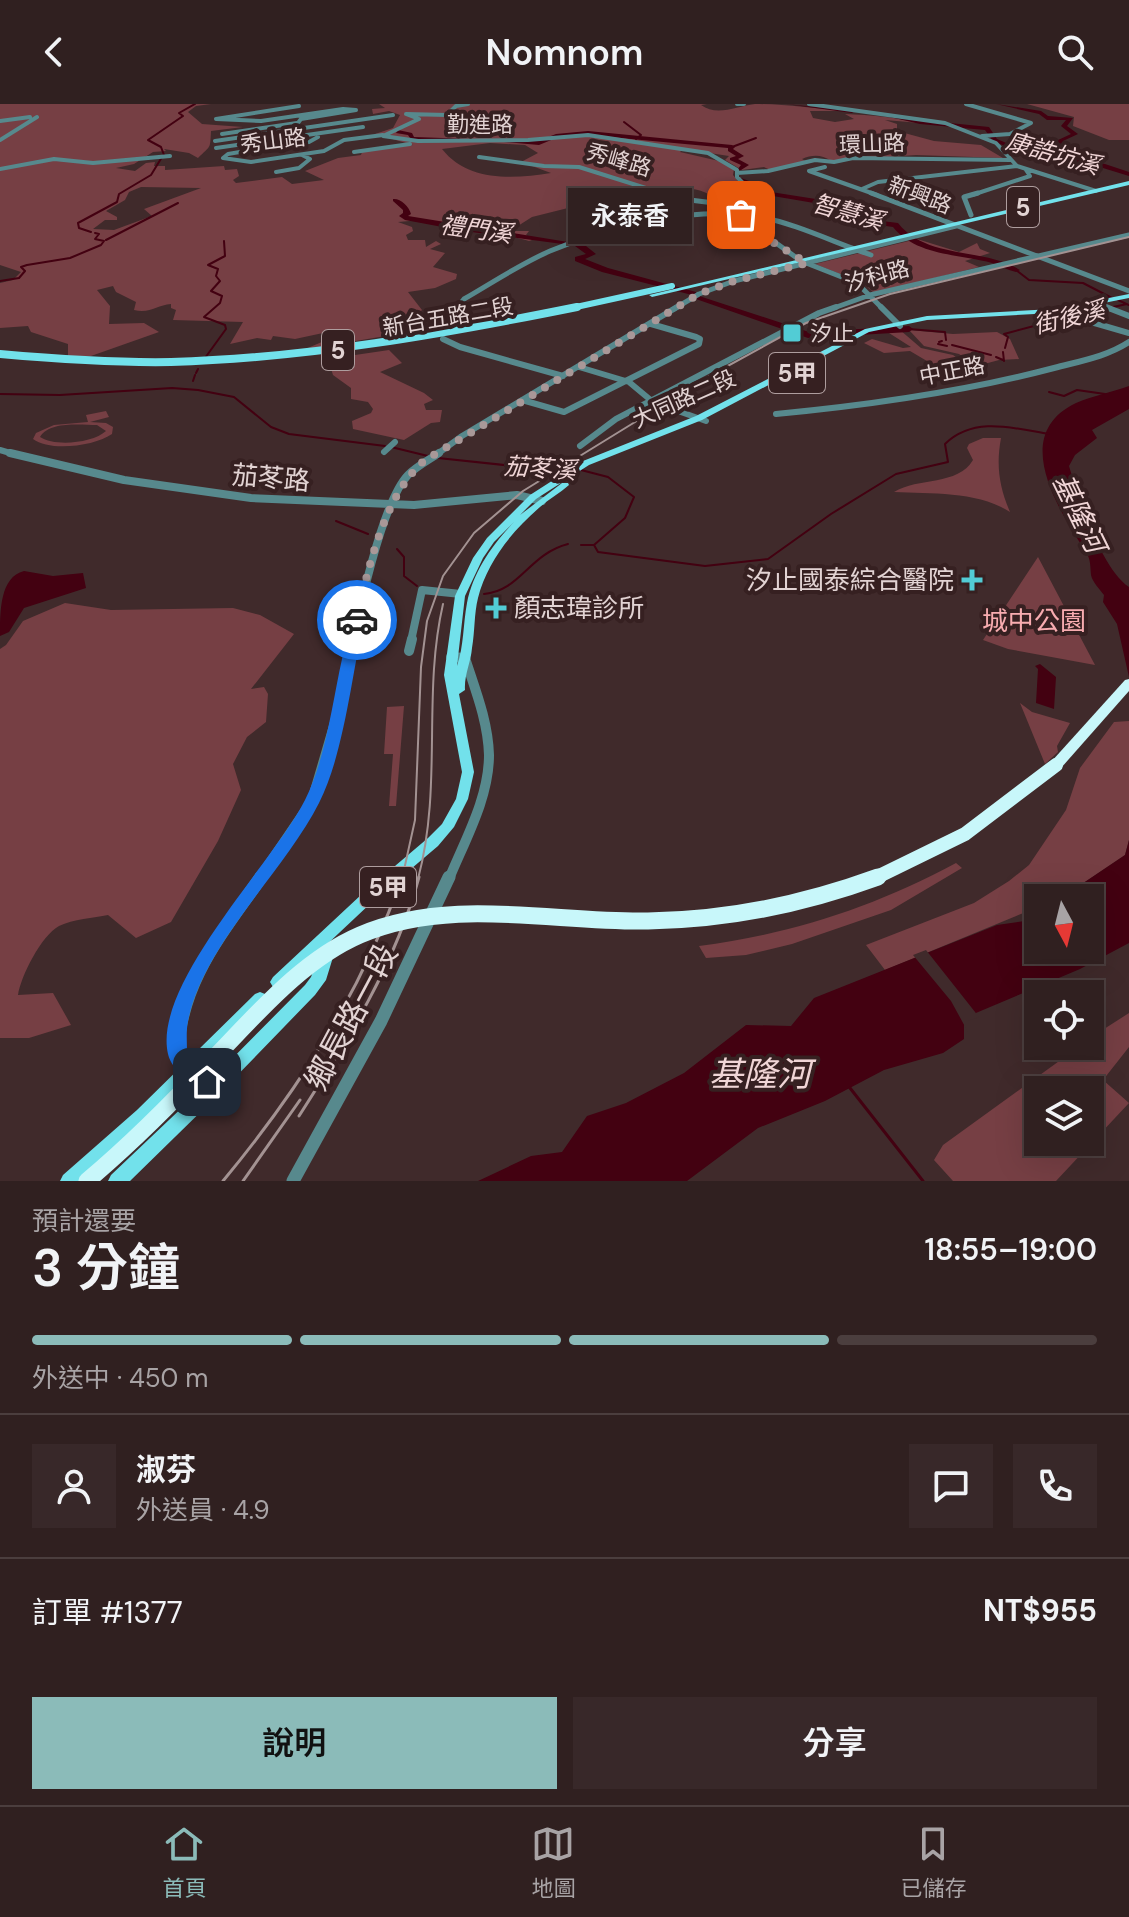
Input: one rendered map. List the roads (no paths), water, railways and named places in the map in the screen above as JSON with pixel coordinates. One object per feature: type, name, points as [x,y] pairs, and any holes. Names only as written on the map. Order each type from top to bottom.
[{"type":"highway","points":[[87,1181],[121,1152],[292,980],[328,953],[362,935],[411,922],[453,916],[647,922],[695,920],[791,906],[835,895],[887,875],[946,845],[1009,803],[1056,765],[1129,683]]},
{"type":"highway","points":[[99,1181],[128,1156],[297,984],[318,967],[366,939],[425,925],[467,921],[634,928],[703,924],[768,916],[844,897],[916,866],[969,837],[1012,807],[1061,767],[1129,693]]},
{"type":"main road","name":"5","points":[[802,261],[892,236],[1129,181]]},
{"type":"main road","name":"5","points":[[950,224],[971,215],[1093,190]]},
{"type":"main road","name":"新台五路二段","points":[[0,355],[120,363],[275,357],[442,334],[802,261]]},
{"type":"main road","name":"新台五路二段","points":[[0,355],[141,366],[298,358],[495,327],[802,261]]},
{"type":"main road","name":"大同路二段","points":[[458,657],[461,594],[490,540],[537,499],[585,468],[702,420],[867,332],[898,324],[1063,314],[1106,306],[1129,296]]},
{"type":"main road","name":"大同路二段","points":[[702,420],[867,332],[889,329],[898,324]]},
{"type":"main road","name":"大同路二段","points":[[458,657],[473,597],[482,575],[515,525],[537,499]]},
{"type":"main road","name":"5甲","points":[[69,1181],[102,1154],[190,1071],[247,1011],[447,827],[462,799],[468,772],[450,675],[458,657]]},
{"type":"main road","name":"5甲","points":[[117,1181],[215,1087],[318,980],[331,942],[372,901],[455,828],[468,801],[475,774],[457,675],[458,657]]},
{"type":"street","name":"勤進路","points":[[383,135],[419,119],[406,114],[449,115],[456,106],[468,104]]},
{"type":"street","points":[[737,104],[744,104]]},
{"type":"street","points":[[809,104],[949,124],[1000,146],[1017,166],[1093,190]]},
{"type":"street","points":[[847,108],[854,104]]},
{"type":"street","points":[[966,104],[1031,123],[1010,134],[979,136]]},
{"type":"street","name":"秀山路","points":[[299,106],[216,119],[261,121],[343,109],[356,110],[301,119],[283,142],[228,154],[223,158],[240,163],[302,155],[330,150],[340,142],[383,135]]},
{"type":"street","points":[[226,121],[307,110]]},
{"type":"street","points":[[222,134],[361,115]]},
{"type":"street","points":[[215,141],[393,115]]},
{"type":"street","points":[[0,121],[35,116],[2,139]]},
{"type":"street","points":[[283,142],[368,126]]},
{"type":"street","points":[[218,149],[360,131]]},
{"type":"street","name":"勤進路","points":[[383,135],[418,141],[528,140],[571,135],[605,137],[708,153],[737,170],[737,173]]},
{"type":"street","points":[[363,138],[382,147]]},
{"type":"street","points":[[354,152],[411,144]]},
{"type":"street","points":[[225,160],[311,147]]},
{"type":"street","points":[[0,169],[54,159],[93,163],[152,155],[170,156]]},
{"type":"street","points":[[302,155],[310,159],[308,161]]},
{"type":"street","name":"秀峰路","points":[[479,157],[534,165],[579,167],[682,199],[717,203],[741,215],[802,261],[857,283],[898,324]]},
{"type":"street","name":"環山路","points":[[737,173],[768,171],[815,160],[853,158],[1010,160]]},
{"type":"street","points":[[277,165],[308,161]]},
{"type":"street","points":[[276,172],[299,168],[308,161]]},
{"type":"street","points":[[862,189],[878,182],[1017,166]]},
{"type":"street","name":"新興路","points":[[825,167],[809,171],[1036,256],[1129,296]]},
{"type":"street","points":[[971,215],[964,197],[1030,176],[1025,169]]},
{"type":"street","points":[[717,203],[746,186],[738,180],[737,173]]},
{"type":"street","points":[[909,207],[945,201],[933,196],[920,200]]},
{"type":"street","points":[[438,331],[464,299],[548,252],[637,224],[741,215],[766,218],[871,255]]},
{"type":"street","points":[[852,248],[903,239],[916,232]]},
{"type":"street","name":"汐科路","points":[[580,446],[616,419],[653,402],[776,333],[870,295],[1129,235]]},
{"type":"street","points":[[215,1087],[190,1071],[177,1054],[179,1021],[192,983],[215,944],[312,801],[329,751],[362,598],[392,503],[407,476],[434,453],[699,294],[802,261]]},
{"type":"street","points":[[1106,306],[1129,316]]},
{"type":"street","points":[[1063,314],[1129,333]]},
{"type":"street","points":[[522,400],[564,412],[699,344],[700,339],[696,337],[651,324]]},
{"type":"street","points":[[443,339],[460,347],[563,376]]},
{"type":"street","name":"中正路","points":[[776,414],[863,407],[1037,373],[1112,352],[1129,342]]},
{"type":"street","points":[[579,367],[629,380],[645,389],[653,402],[702,420]]},
{"type":"street","points":[[384,452],[395,442]]},
{"type":"street","name":"茄苳路","points":[[0,450],[58,468],[119,481],[314,506],[440,504],[515,493],[537,499]]},
{"type":"street","points":[[409,651],[422,590],[461,594]]},
{"type":"street","name":"鄉長路一段","points":[[293,1181],[398,989],[447,884],[485,782],[488,763],[485,723],[458,657]]},
{"type":"water","name":"基隆河","points":[[1129,386],[1129,409],[1092,430],[1097,438],[1075,455],[1069,466],[1100,549],[1109,565],[1129,587],[1129,677],[1117,624],[1092,577],[1088,555],[1053,495],[1043,453],[1046,434],[1056,417],[1076,403]]},
{"type":"water","points":[[24,571],[53,576],[83,573],[86,588],[24,608],[9,632],[0,636],[3,596],[10,580]]},
{"type":"water","points":[[1040,664],[1056,677],[1054,709],[1036,703],[1038,669],[1035,666]]},
{"type":"water","name":"基隆河","points":[[1129,840],[1129,943],[1104,956],[1104,884],[1082,884],[1125,855]]},
{"type":"water","name":"基隆河","points":[[1024,921],[1024,964],[1089,964],[1054,980],[1024,980],[1024,993],[964,1018],[964,1039],[943,1053],[884,1070],[825,1101],[758,1128],[687,1181],[478,1181],[531,1156],[562,1152],[587,1116],[626,1103],[684,1073],[746,1025],[791,1026],[814,998],[997,925]]},
{"type":"waterway","points":[[164,155],[161,147],[148,140],[183,116],[179,113],[195,104]]},
{"type":"waterway","name":"康誥坑溪","points":[[789,104],[852,111]]},
{"type":"waterway","points":[[999,104],[1041,113],[1047,118],[1071,119],[1064,126],[1075,134],[1059,141],[1069,147]]},
{"type":"waterway","name":"康誥坑溪","points":[[892,116],[920,122],[987,128],[995,140],[1009,146],[1129,174]]},
{"type":"waterway","points":[[624,122],[641,135],[636,139]]},
{"type":"waterway","name":"智慧溪","points":[[398,132],[410,134],[412,139],[468,139]]},
{"type":"waterway","name":"智慧溪","points":[[556,136],[588,133],[732,147],[730,150],[741,156],[732,159],[746,165],[739,169]]},
{"type":"waterway","name":"智慧溪","points":[[495,141],[539,143],[553,138]]},
{"type":"waterway","points":[[732,147],[756,138]]},
{"type":"waterway","points":[[91,232],[79,228],[78,223],[117,202],[119,194],[151,175],[162,157]]},
{"type":"waterway","name":"智慧溪","points":[[741,180],[766,189],[769,194],[822,202],[841,212],[857,214],[854,219],[895,225],[912,240],[926,246],[997,262]]},
{"type":"waterway","name":"禮門溪","points":[[395,200],[406,209],[405,218],[570,243]]},
{"type":"waterway","points":[[106,240],[178,203]]},
{"type":"waterway","points":[[0,281],[19,278],[25,271],[21,267],[70,258],[101,245],[104,241],[95,239],[99,234],[95,233]]},
{"type":"waterway","points":[[205,358],[226,329],[225,325],[204,317],[220,303],[222,296],[211,291],[220,281],[216,276],[218,269],[208,265],[225,256],[224,241]]},
{"type":"waterway","name":"禮門溪","points":[[578,244],[592,254],[579,259]]},
{"type":"waterway","name":"禮門溪","points":[[578,259],[605,270],[693,294]]},
{"type":"waterway","name":"智慧溪","points":[[1001,264],[1016,270]]},
{"type":"waterway","name":"智慧溪","points":[[1016,270],[1029,280],[1083,283],[1112,298]]},
{"type":"waterway","name":"禮門溪","points":[[699,297],[808,335],[909,329]]},
{"type":"waterway","name":"智慧溪","points":[[1118,300],[1127,304]]},
{"type":"waterway","name":"街後溪","points":[[1113,307],[1127,304]]},
{"type":"waterway","name":"街後溪","points":[[1074,314],[1103,308]]},
{"type":"waterway","name":"街後溪","points":[[1005,348],[1008,337],[1004,334],[1064,318]]},
{"type":"waterway","name":"禮門溪","points":[[909,329],[945,332],[946,340]]},
{"type":"waterway","name":"禮門溪","points":[[938,344],[947,346]]},
{"type":"waterway","name":"禮門溪","points":[[952,345],[991,355]]},
{"type":"waterway","name":"禮門溪","points":[[1003,352],[1004,361]]},
{"type":"waterway","name":"禮門溪","points":[[996,357],[1003,360]]},
{"type":"waterway","points":[[196,373],[198,369]]},
{"type":"waterway","points":[[193,381],[195,375]]},
{"type":"waterway","name":"茄苳溪","points":[[0,394],[60,395],[172,388],[198,390],[234,397],[271,427],[289,434],[385,446]]},
{"type":"waterway","name":"禮門溪","points":[[1049,392],[1064,396],[1077,390],[1105,394]]},
{"type":"waterway","name":"茄苳溪","points":[[594,545],[598,552],[705,566],[768,559],[831,514],[896,474],[948,462],[945,444],[956,435],[994,426],[1049,434]]},
{"type":"waterway","name":"茄苳溪","points":[[391,447],[428,456]]},
{"type":"waterway","name":"茄苳溪","points":[[438,458],[523,467],[556,465],[574,469]]},
{"type":"waterway","name":"茄苳溪","points":[[581,470],[608,477],[634,497],[625,518],[594,545]]},
{"type":"waterway","points":[[336,521],[368,534]]},
{"type":"waterway","points":[[484,594],[507,586],[543,556],[568,544]]},
{"type":"waterway","points":[[581,545],[594,545]]},
{"type":"waterway","points":[[397,549],[404,557],[404,576],[417,586]]},
{"type":"waterway","points":[[850,1088],[923,1181]]},
{"type":"railway","points":[[402,879],[415,820],[421,667],[427,621],[443,576],[474,533],[523,491],[713,374],[806,323],[890,294],[1129,237]]},
{"type":"railway","points":[[418,879],[430,809],[434,673],[443,604]]},
{"type":"railway","points":[[223,1181],[278,1110],[326,1037],[368,960],[402,877]]},
{"type":"railway","points":[[299,1116],[384,971],[419,877]]},
{"type":"railway","points":[[243,1181],[300,1100]]},
{"type":"place","name":"永泰香","points":[[741,215]]},
{"type":"place","name":"汐止","points":[[792,333]]},
{"type":"place","name":"汐止國泰綜合醫院","points":[[972,580]]},
{"type":"place","name":"顏志瑋診所","points":[[496,608]]},
{"type":"park label","name":"城中公園","points":[[1034,621]]}]
